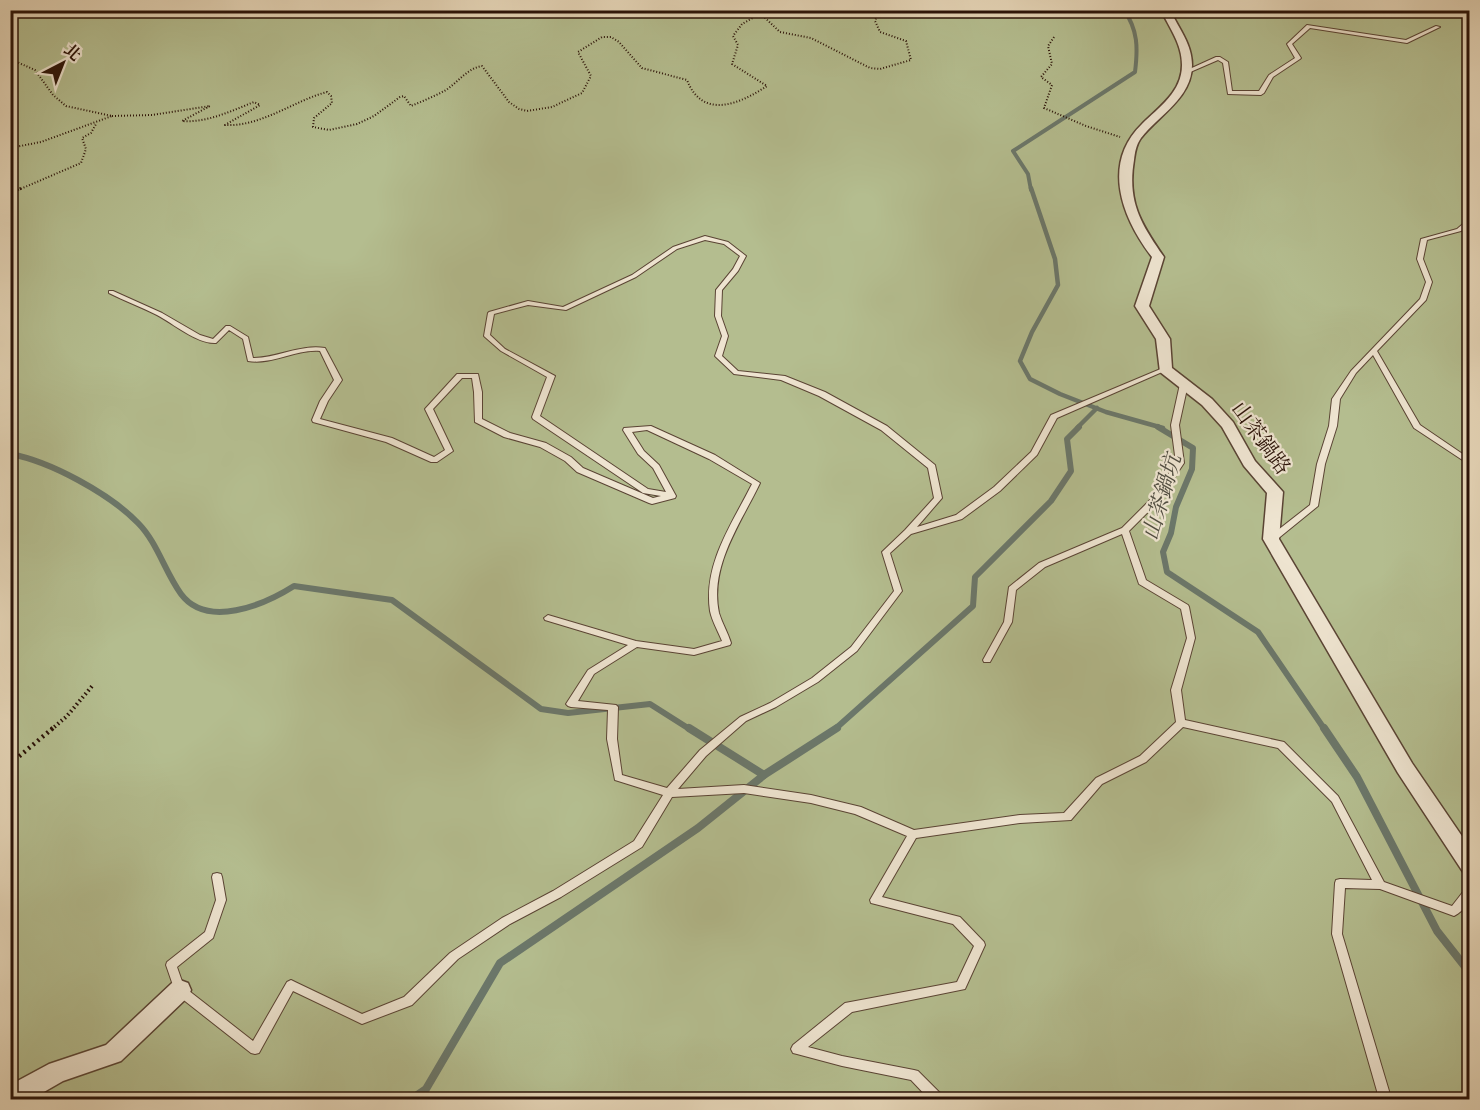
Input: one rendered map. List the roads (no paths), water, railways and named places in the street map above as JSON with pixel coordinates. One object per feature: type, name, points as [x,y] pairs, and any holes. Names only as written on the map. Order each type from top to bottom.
[{"type":"street","points":[[1165,10],[1186,51],[1186,72],[1179,96],[1132,141],[1126,166],[1125,203],[1141,236],[1158,257],[1142,306],[1163,339],[1165,369]]},
{"type":"street","name":"山茶鍋路","points":[[1165,369],[1207,402],[1228,424],[1249,463],[1275,492],[1271,539]]},
{"type":"street","points":[[1271,539],[1405,768],[1470,866]]},
{"type":"street","points":[[10,1098],[57,1072],[113,1053],[180,990]]},
{"type":"lane","points":[[1186,72],[1218,58],[1225,62],[1230,93],[1261,93],[1271,76],[1298,58],[1289,44],[1309,26],[1407,42],[1438,27]]},
{"type":"lane","points":[[1271,539],[1314,506],[1321,464],[1333,426],[1336,399],[1353,372],[1423,300],[1429,282],[1420,259],[1424,239],[1459,230],[1470,220]]},
{"type":"lane","points":[[217,877],[221,900],[209,935],[171,965],[180,990],[255,1049],[291,985],[362,1019],[408,1000],[454,956],[497,927],[557,894],[638,844],[669,793],[703,753],[743,719],[773,705],[815,680],[854,649],[898,591],[886,552],[908,532],[938,498],[932,466],[884,428],[822,394],[782,378],[736,373],[718,356],[725,336],[718,316],[719,290],[736,270],[743,256],[726,243],[705,238],[675,248],[634,276],[564,309],[528,303],[490,313],[487,336],[503,350],[551,376],[536,417],[646,490],[672,496]]},
{"type":"lane","points":[[111,292],[214,342],[228,327],[246,338],[250,360],[261,361],[309,347],[323,349],[338,380],[324,401],[316,420],[389,440],[434,460],[449,451],[429,409],[460,376],[475,376],[478,392],[478,420],[507,435],[543,445],[568,459],[580,470],[652,501],[672,496]]},
{"type":"lane","points":[[1374,351],[1417,426],[1470,464]]},
{"type":"lane","points":[[908,532],[959,517],[997,489],[1034,453],[1054,417],[1165,369]]},
{"type":"lane","points":[[987,660],[1008,622],[1012,589],[1042,565],[1125,530],[1155,500],[1180,463],[1175,428],[1184,384]]},
{"type":"lane","points":[[548,618],[636,644],[694,652],[727,643],[716,613],[714,580],[721,550],[756,483],[712,457],[648,428],[627,430],[641,452],[656,467],[672,496]]},
{"type":"lane","points":[[1125,530],[1142,582],[1185,607],[1191,638],[1176,690],[1181,723]]},
{"type":"lane","points":[[636,644],[591,672],[571,704],[613,707],[612,739],[618,777],[669,793],[744,789],[811,799],[857,810],[913,834],[1020,819],[1067,817],[1099,781],[1143,759],[1181,723]]},
{"type":"lane","points":[[1181,723],[1281,745],[1335,799],[1380,885]]},
{"type":"lane","points":[[913,834],[875,900],[956,920],[980,945],[961,986],[849,1007],[797,1049],[842,1061],[914,1075],[939,1100]]},
{"type":"lane","points":[[1382,1100],[1383,1091],[1337,934],[1340,883],[1380,885],[1454,911],[1470,891]]},
{"type":"waterway","name":"山茶鍋坑","points":[[1031,190],[1028,174],[1013,151],[1135,72],[1136,40],[1129,17],[1124,10]]},
{"type":"waterway","name":"山茶鍋坑","points":[[1031,188],[1055,259],[1058,285],[1032,332],[1020,361],[1030,379],[1097,408]]},
{"type":"waterway","points":[[1077,428],[1097,408]]},
{"type":"waterway","name":"山茶鍋坑","points":[[1097,408],[1163,428]]},
{"type":"waterway","points":[[834,730],[973,606],[975,577],[1051,501],[1071,471],[1067,439],[1079,427]]},
{"type":"waterway","name":"山茶鍋坑","points":[[1158,427],[1193,448],[1192,469],[1176,507],[1171,533],[1163,552],[1167,572],[1258,632],[1325,730]]},
{"type":"waterway","points":[[10,454],[61,471],[96,490],[126,512],[145,531],[181,594],[192,604],[205,610],[220,612],[252,606],[294,586],[392,600],[541,709],[568,713],[650,704],[691,730]]},
{"type":"waterway","points":[[689,728],[764,775]]},
{"type":"waterway","name":"山茶鍋坑","points":[[1324,728],[1357,777],[1437,931],[1470,973]]},
{"type":"waterway","points":[[764,775],[834,730]]},
{"type":"waterway","points":[[410,1100],[426,1089],[500,963],[698,828],[764,775]]}]
